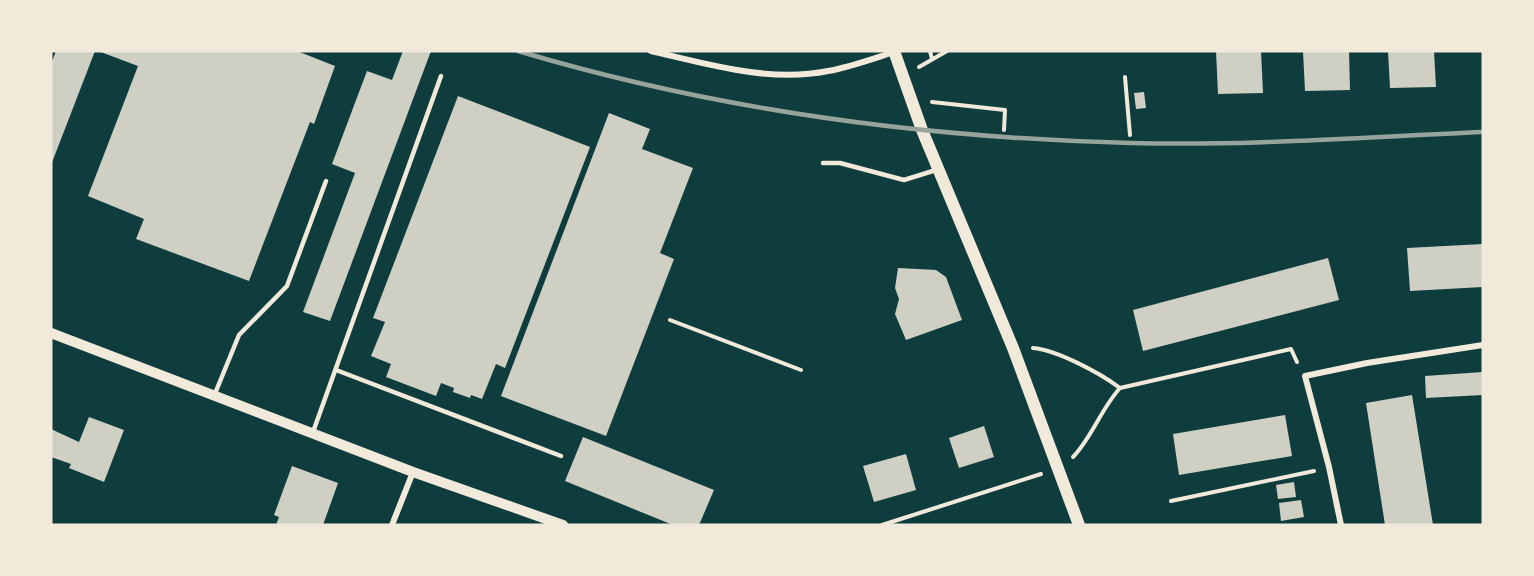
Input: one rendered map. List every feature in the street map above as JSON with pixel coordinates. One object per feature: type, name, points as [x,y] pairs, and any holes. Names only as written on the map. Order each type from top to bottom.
[{"type":"main road","points":[[894,52],[910,100],[1013,348],[1079,525]]},
{"type":"street","points":[[651,51],[732,68],[793,74],[826,72],[894,52]]},
{"type":"street","points":[[51,333],[413,472],[563,525]]},
{"type":"street","points":[[1341,525],[1329,467],[1305,376],[1367,363],[1483,345]]},
{"type":"street","points":[[392,525],[413,472]]},
{"type":"lane","points":[[313,434],[441,76]]},
{"type":"lane","points":[[823,163],[840,163],[904,180],[939,170]]},
{"type":"lane","points":[[214,396],[239,335],[287,286],[326,181]]},
{"type":"lane","points":[[336,370],[561,456]]},
{"type":"path","points":[[930,51],[932,59],[947,51]]},
{"type":"path","points":[[1125,77],[1130,135]]},
{"type":"path","points":[[910,100],[1005,110],[1005,130]]},
{"type":"path","points":[[670,320],[801,370]]},
{"type":"path","points":[[1013,348],[1042,349],[1083,367],[1120,388]]},
{"type":"path","points":[[882,525],[1059,469],[1077,452],[1105,405],[1120,388],[1291,349],[1305,376]]},
{"type":"path","points":[[1171,501],[1329,467]]},
{"type":"building","points":[[56,51],[95,51],[51,165],[51,64]]},
{"type":"building","points":[[98,51],[297,51],[335,66],[314,124],[310,122],[249,281],[136,239],[144,219],[88,196],[138,66]]},
{"type":"building","points":[[403,51],[431,51],[330,321],[303,312],[355,173],[332,164],[367,71],[392,80]]},
{"type":"building","points":[[1216,51],[1261,51],[1263,93],[1218,94]]},
{"type":"building","points":[[1303,51],[1349,51],[1350,90],[1305,91]]},
{"type":"building","points":[[1388,51],[1434,51],[1436,87],[1390,88]]},
{"type":"building","points":[[1144,92],[1146,108],[1136,109],[1134,93]]},
{"type":"building","points":[[458,96],[590,147],[505,368],[496,364],[482,399],[471,395],[470,398],[453,392],[454,388],[441,383],[436,396],[386,377],[391,364],[371,356],[385,322],[373,318]]},
{"type":"building","points":[[609,113],[650,129],[642,149],[693,168],[660,253],[674,259],[606,436],[501,396]]},
{"type":"building","points":[[1483,244],[1483,287],[1410,291],[1407,248]]},
{"type":"building","points":[[1328,258],[1339,300],[1143,351],[1133,310]]},
{"type":"building","points":[[898,268],[936,270],[946,277],[962,320],[906,340],[895,314],[899,299],[895,288]]},
{"type":"building","points":[[1483,372],[1483,395],[1426,398],[1425,376]]},
{"type":"building","points":[[1412,395],[1433,525],[1385,525],[1366,403]]},
{"type":"building","points":[[1285,415],[1292,456],[1179,475],[1173,434]]},
{"type":"building","points":[[89,417],[124,430],[104,482],[69,468],[71,464],[51,457],[51,429],[79,442]]},
{"type":"building","points":[[984,426],[994,457],[959,468],[949,438]]},
{"type":"building","points":[[583,437],[714,490],[699,525],[673,525],[565,481]]},
{"type":"building","points":[[906,454],[916,490],[874,502],[863,466]]},
{"type":"building","points":[[292,466],[338,483],[323,525],[276,525],[279,517],[274,515]]},
{"type":"building","points":[[1294,482],[1296,497],[1278,499],[1276,485]]},
{"type":"building","points":[[1301,500],[1304,517],[1281,521],[1279,503]]},
{"type":"railway","points":[[518,51],[668,90],[744,105],[898,127],[976,135],[1175,144],[1483,132]]}]
